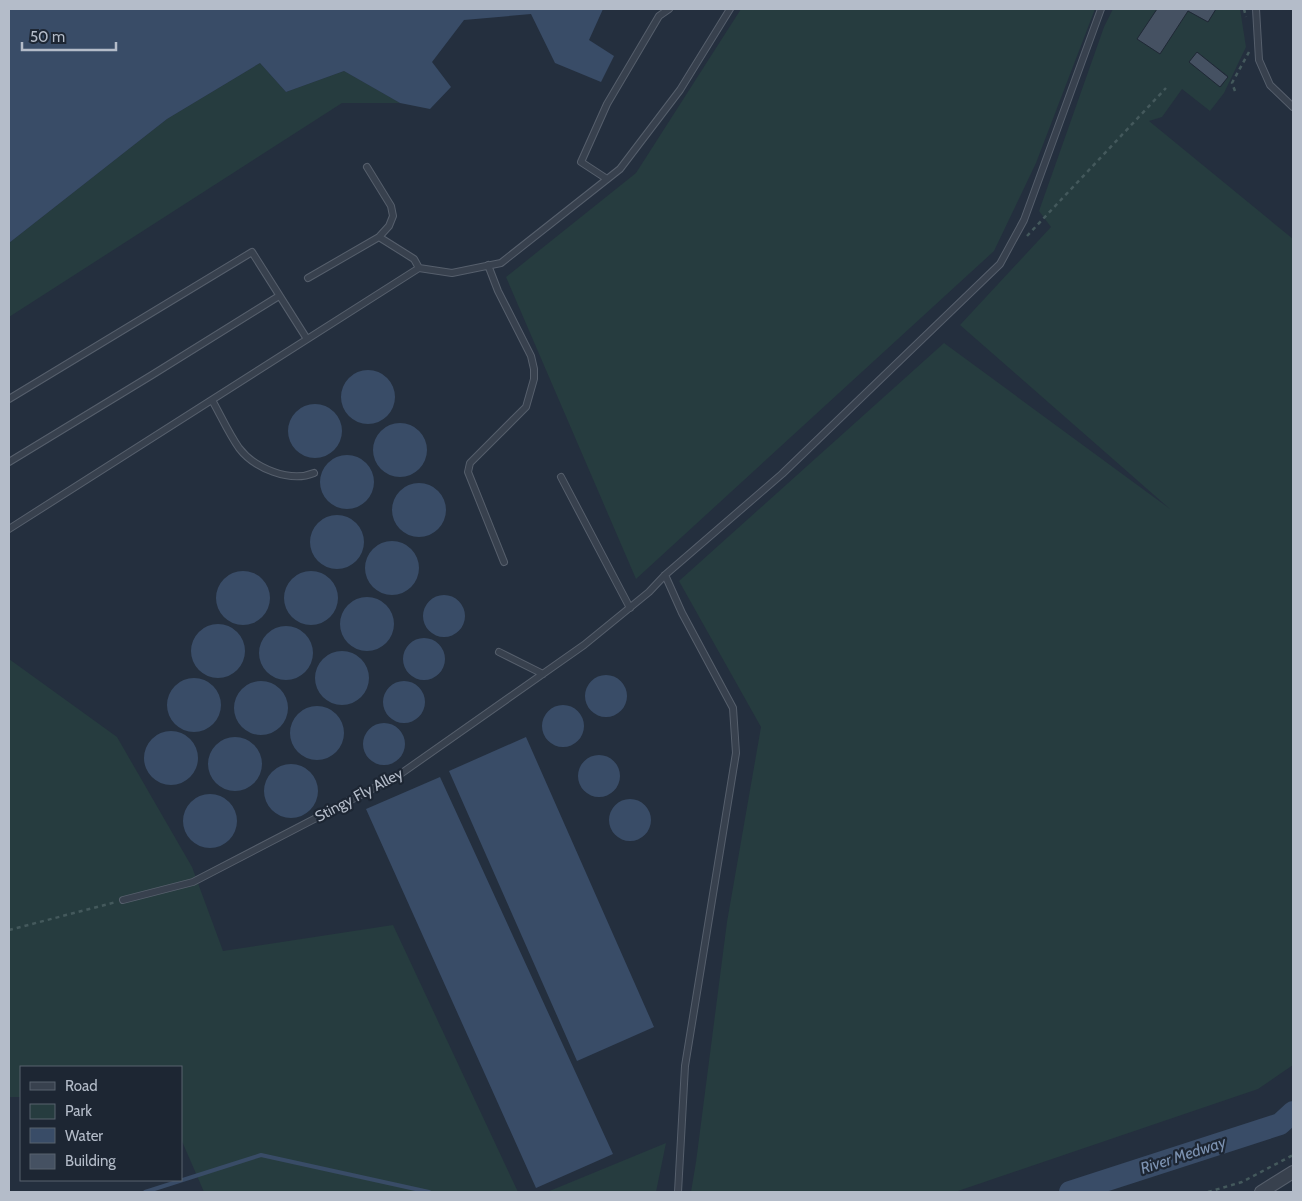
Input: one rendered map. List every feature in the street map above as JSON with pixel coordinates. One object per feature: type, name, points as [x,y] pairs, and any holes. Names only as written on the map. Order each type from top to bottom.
[{"type":"street","points":[[1261,1192],[1293,1172]]},
{"type":"lane","points":[[607,179],[580,162],[607,104],[659,16],[669,9]]},
{"type":"lane","points":[[9,530],[420,268],[452,273],[501,263],[620,169],[680,90],[730,9]]},
{"type":"lane","name":"Stingy Fly Alley","points":[[123,900],[193,882],[399,775],[584,646],[782,474],[1000,264],[1024,220],[1100,9]]},
{"type":"lane","points":[[1256,9],[1259,60],[1270,85],[1293,107]]},
{"type":"lane","points":[[308,278],[379,238],[389,226],[393,216],[391,206],[367,167]]},
{"type":"lane","points":[[379,238],[414,258],[420,268]]},
{"type":"lane","points":[[9,399],[252,252],[307,339]]},
{"type":"lane","points":[[488,265],[498,291],[531,356],[534,369],[532,386],[526,407],[470,463],[468,472],[504,562]]},
{"type":"lane","points":[[9,462],[279,296]]},
{"type":"lane","points":[[212,400],[239,448],[247,457],[260,466],[281,474],[299,476],[314,473]]},
{"type":"lane","points":[[561,477],[630,608]]},
{"type":"lane","points":[[665,575],[732,708],[736,753],[685,1066],[678,1192]]},
{"type":"lane","points":[[499,652],[544,674]]},
{"type":"path","points":[[1244,9],[1247,25]]},
{"type":"path","points":[[1235,91],[1232,83],[1250,50]]},
{"type":"path","points":[[1027,236],[1166,88]]},
{"type":"path","points":[[9,930],[123,900]]},
{"type":"path","points":[[1208,1192],[1242,1182],[1293,1156]]},
{"type":"green space","points":[[741,9],[1095,9],[1036,163],[994,251],[636,579],[506,277],[636,173]]},
{"type":"green space","points":[[1113,9],[1184,9],[1208,22],[1216,9],[1240,9],[1246,47],[1224,93],[1210,111],[1182,89],[1162,117],[1149,121],[1293,239],[1293,1065],[1258,1089],[955,1192],[691,1192],[727,922],[761,727],[679,581],[944,343],[1170,509],[960,325],[1051,227],[1039,211],[1104,27]],"holes":[[[1197,52],[1228,76],[1221,87],[1190,63]]]},
{"type":"green space","points":[[260,63],[286,92],[344,71],[400,103],[342,103],[9,317],[9,243],[167,119]]},
{"type":"green space","points":[[9,659],[117,737],[192,867],[223,951],[393,925],[518,1192],[204,1192],[182,1141],[182,1066],[20,1066],[20,1097],[9,1097]]},
{"type":"green space","points":[[666,1143],[656,1192],[547,1192]]},
{"type":"water","points":[[9,9],[603,9],[589,40],[614,56],[601,82],[555,63],[531,14],[464,20],[432,62],[451,87],[430,109],[400,103],[344,71],[286,92],[260,63],[167,119],[9,243]]},
{"type":"water","points":[[368,370],[378,372],[387,378],[393,387],[395,397],[393,407],[387,416],[378,422],[368,424],[358,422],[349,416],[343,407],[341,397],[343,387],[349,378],[358,372]]},
{"type":"water","points":[[315,404],[325,406],[334,412],[340,421],[342,431],[340,441],[334,450],[325,456],[315,458],[305,456],[296,450],[290,441],[288,431],[290,421],[296,412],[305,406]]},
{"type":"water","points":[[400,423],[410,425],[419,431],[425,440],[427,450],[425,460],[419,469],[410,475],[400,477],[390,475],[381,469],[375,460],[373,450],[375,440],[381,431],[390,425]]},
{"type":"water","points":[[347,455],[357,457],[366,463],[372,472],[374,482],[372,492],[366,501],[357,507],[347,509],[337,507],[328,501],[322,492],[320,482],[322,472],[328,463],[337,457]]},
{"type":"water","points":[[419,483],[429,485],[438,491],[444,500],[446,510],[444,520],[438,529],[429,535],[419,537],[409,535],[400,529],[394,520],[392,510],[394,500],[400,491],[409,485]]},
{"type":"water","points":[[337,515],[347,517],[356,523],[362,532],[364,542],[362,552],[356,561],[347,567],[337,569],[327,567],[318,561],[312,552],[310,542],[312,532],[318,523],[327,517]]},
{"type":"water","points":[[392,541],[402,543],[411,549],[417,558],[419,568],[417,578],[411,587],[402,593],[392,595],[382,593],[373,587],[367,578],[365,568],[367,558],[373,549],[382,543]]},
{"type":"water","points":[[243,571],[253,573],[262,579],[268,588],[270,598],[268,608],[262,617],[253,623],[243,625],[233,623],[224,617],[218,608],[216,598],[218,588],[224,579],[233,573]]},
{"type":"water","points":[[311,571],[321,573],[330,579],[336,588],[338,598],[336,608],[330,617],[321,623],[311,625],[301,623],[292,617],[286,608],[284,598],[286,588],[292,579],[301,573]]},
{"type":"water","points":[[448,595],[456,598],[462,604],[465,616],[462,628],[456,634],[440,637],[432,634],[426,628],[423,612],[426,604],[432,598]]},
{"type":"water","points":[[367,597],[377,599],[386,605],[392,614],[394,624],[392,634],[386,643],[377,649],[367,651],[357,649],[348,643],[342,634],[340,624],[342,614],[348,605],[357,599]]},
{"type":"water","points":[[218,624],[228,626],[237,632],[243,641],[245,651],[243,661],[237,670],[228,676],[218,678],[208,676],[199,670],[193,661],[191,651],[193,641],[199,632],[208,626]]},
{"type":"water","points":[[286,626],[296,628],[305,634],[311,643],[313,653],[311,663],[305,672],[296,678],[286,680],[276,678],[267,672],[261,663],[259,653],[261,643],[267,634],[276,628]]},
{"type":"water","points":[[428,638],[436,641],[442,647],[445,659],[442,671],[436,677],[420,680],[412,677],[406,671],[403,655],[406,647],[412,641]]},
{"type":"water","points":[[342,651],[352,653],[361,659],[367,668],[369,678],[367,688],[361,697],[352,703],[342,705],[332,703],[323,697],[317,688],[315,678],[317,668],[323,659],[332,653]]},
{"type":"water","points":[[610,675],[618,678],[624,684],[627,696],[624,708],[618,714],[602,717],[594,714],[588,708],[585,692],[588,684],[594,678]]},
{"type":"water","points":[[194,678],[204,680],[213,686],[219,695],[221,705],[219,715],[213,724],[204,730],[194,732],[184,730],[175,724],[169,715],[167,705],[169,695],[175,686],[184,680]]},
{"type":"water","points":[[261,681],[271,683],[280,689],[286,698],[288,708],[286,718],[280,727],[271,733],[261,735],[251,733],[242,727],[236,718],[234,708],[236,698],[242,689],[251,683]]},
{"type":"water","points":[[408,681],[416,684],[422,690],[425,702],[422,714],[416,720],[400,723],[392,720],[386,714],[383,698],[386,690],[392,684]]},
{"type":"water","points":[[567,705],[575,708],[581,714],[584,726],[581,738],[575,744],[559,747],[551,744],[545,738],[542,722],[545,714],[551,708]]},
{"type":"water","points":[[317,706],[327,708],[336,714],[342,723],[344,733],[342,743],[336,752],[327,758],[317,760],[307,758],[298,752],[292,743],[290,733],[292,723],[298,714],[307,708]]},
{"type":"water","points":[[388,723],[396,726],[402,732],[405,744],[402,756],[396,762],[380,765],[372,762],[366,756],[363,740],[366,732],[372,726]]},
{"type":"water","points":[[171,731],[181,733],[190,739],[196,748],[198,758],[196,768],[190,777],[181,783],[171,785],[161,783],[152,777],[146,768],[144,758],[146,748],[152,739],[161,733]]},
{"type":"water","points":[[235,737],[245,739],[254,745],[260,754],[262,764],[260,774],[254,783],[245,789],[235,791],[225,789],[216,783],[210,774],[208,764],[210,754],[216,745],[225,739]]},
{"type":"water","points":[[526,737],[654,1027],[577,1061],[449,771]]},
{"type":"water","points":[[603,755],[611,758],[617,764],[620,776],[617,788],[611,794],[595,797],[587,794],[581,788],[578,772],[581,764],[587,758]]},
{"type":"water","points":[[291,764],[301,766],[310,772],[316,781],[318,791],[316,801],[310,810],[301,816],[291,818],[281,816],[272,810],[266,801],[264,791],[266,781],[272,772],[281,766]]},
{"type":"water","points":[[440,777],[613,1154],[536,1188],[366,809]]},
{"type":"water","points":[[210,794],[220,796],[229,802],[235,811],[237,821],[235,831],[229,840],[220,846],[210,848],[200,846],[191,840],[185,831],[183,821],[185,811],[191,802],[200,796]]},
{"type":"water","points":[[634,799],[642,802],[648,808],[651,820],[648,832],[642,838],[626,841],[618,838],[612,832],[609,816],[612,808],[618,802]]},
{"type":"building","points":[[1157,9],[1216,9],[1208,22],[1188,11],[1160,54],[1137,39]]},
{"type":"building","points":[[1197,52],[1228,77],[1220,87],[1189,62]]},
{"type":"waterway","name":"River Medway","points":[[1070,1192],[1280,1124],[1293,1112]]},
{"type":"waterway","points":[[182,1180],[261,1155],[429,1192]]},
{"type":"waterway","points":[[145,1192],[179,1181]]}]
